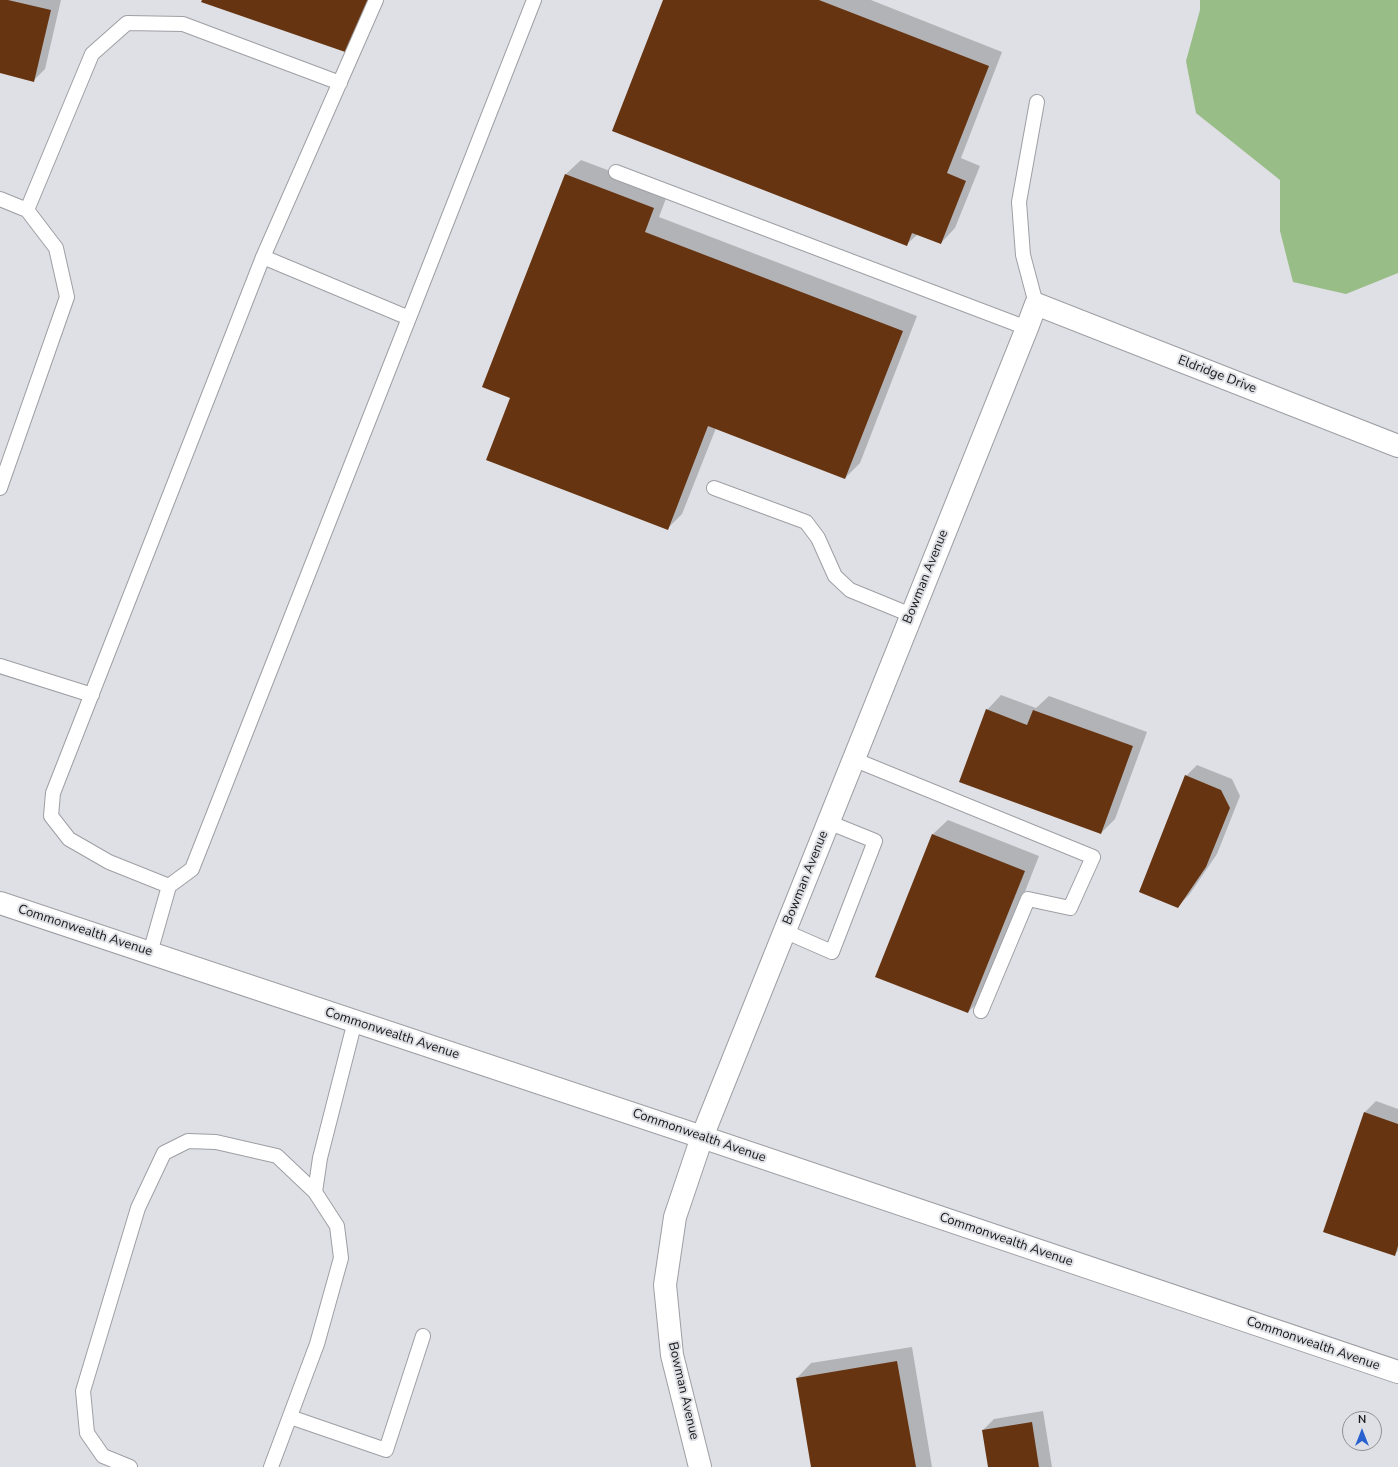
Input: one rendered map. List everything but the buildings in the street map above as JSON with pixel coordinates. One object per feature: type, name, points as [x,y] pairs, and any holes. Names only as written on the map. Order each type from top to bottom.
[{"type":"street","name":"Bowman Avenue","points":[[700,1467],[672,1355],[665,1285],[675,1217],[702,1137],[1036,304]]},
{"type":"street","name":"Eldridge Drive","points":[[1036,304],[1398,446]]},
{"type":"street","name":"Commonwealth Avenue","points":[[0,903],[702,1137],[1398,1372]]},
{"type":"lane","points":[[169,886],[109,862],[69,839],[51,816],[53,793],[263,257],[376,0]]},
{"type":"lane","points":[[150,953],[169,886],[192,869],[534,0]]},
{"type":"lane","points":[[27,210],[92,54],[127,23],[183,24],[340,82]]},
{"type":"lane","points":[[1036,304],[1023,255],[1019,202],[1037,102]]},
{"type":"lane","points":[[616,172],[1027,328]]},
{"type":"lane","points":[[0,199],[27,210],[56,248],[67,297],[0,488]]},
{"type":"lane","points":[[263,257],[409,318]]},
{"type":"lane","points":[[714,488],[806,522],[818,538],[835,576],[850,590],[911,615]]},
{"type":"lane","points":[[0,666],[92,695]]},
{"type":"lane","points":[[853,759],[1093,857],[1070,908],[1028,899],[981,1011]]},
{"type":"lane","points":[[784,931],[832,952],[875,841],[828,822]]},
{"type":"lane","points":[[315,1192],[320,1158],[355,1021]]},
{"type":"lane","points":[[130,1467],[103,1456],[87,1433],[83,1391],[138,1208],[164,1153],[188,1141],[216,1142],[277,1156],[315,1192],[337,1226],[341,1258],[318,1344],[271,1467]]},
{"type":"lane","points":[[290,1417],[386,1450],[423,1336]]},
{"type":"green space","points":[[1200,0],[1398,0],[1398,273],[1346,294],[1293,282],[1280,231],[1280,180],[1196,113],[1186,61],[1200,10]]}]
